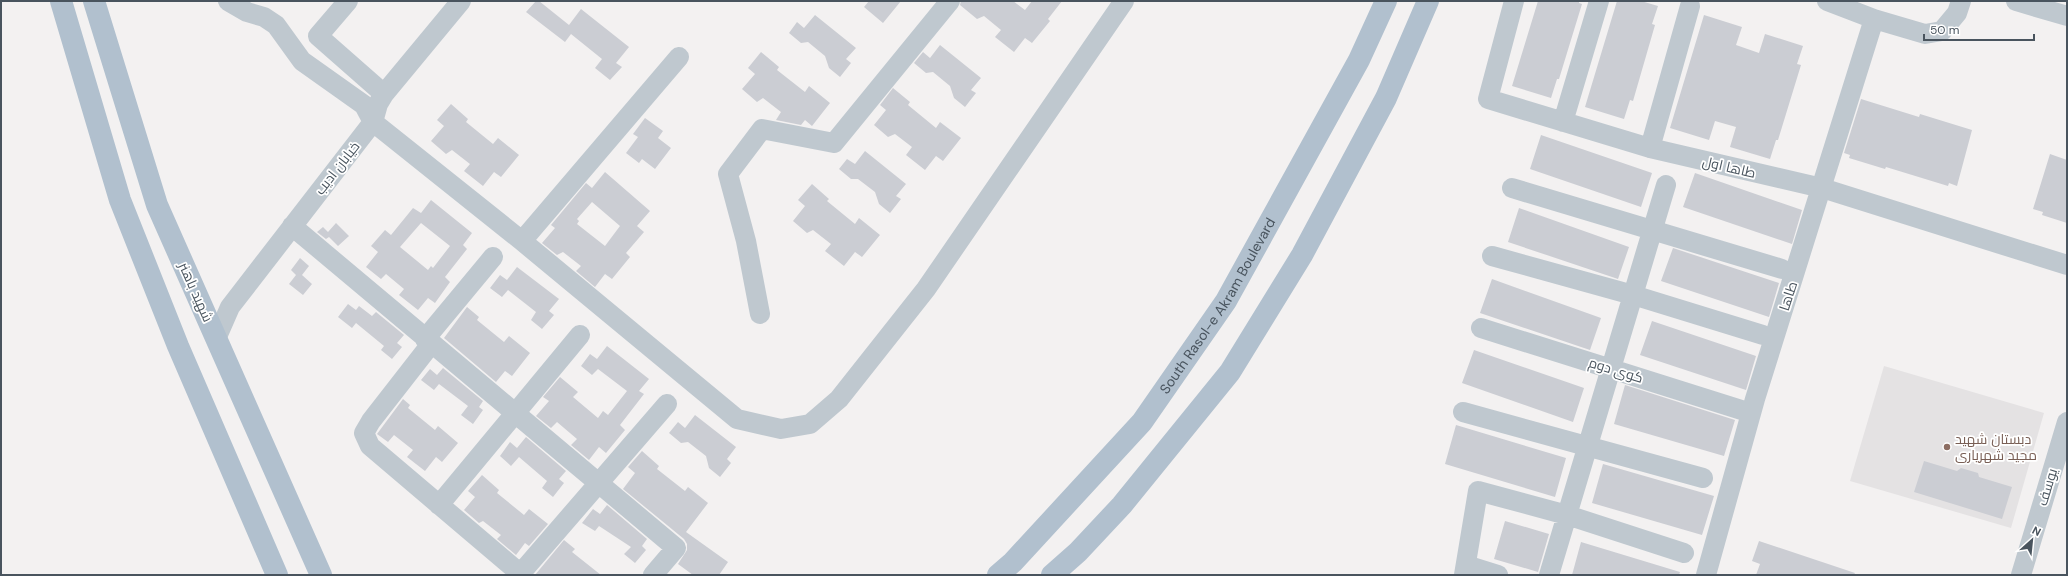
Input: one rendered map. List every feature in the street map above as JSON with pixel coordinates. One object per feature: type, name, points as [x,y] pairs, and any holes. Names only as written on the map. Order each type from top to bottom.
[{"type":"main road","points":[[61,1],[120,200],[178,346],[277,575]]},
{"type":"main road","name":"شهید باهنر","points":[[94,1],[157,205],[321,575]]},
{"type":"main road","name":"South Rasol-e Akram Boulevard","points":[[998,575],[1013,562],[1142,422],[1226,301],[1359,60],[1386,1]]},
{"type":"main road","points":[[1052,575],[1078,552],[1122,505],[1230,372],[1302,255],[1386,98],[1428,1]]},
{"type":"street","points":[[228,1],[247,12],[264,17],[276,25],[302,61],[364,105],[373,122],[522,241],[737,419],[781,430],[810,424],[839,399],[926,289],[1124,1]]},
{"type":"street","points":[[348,1],[318,36],[384,94]]},
{"type":"street","name":"خیابان ادیب","points":[[216,339],[230,308],[373,122],[378,104],[384,94],[461,1]]},
{"type":"street","points":[[760,314],[746,241],[728,174],[762,129],[834,143],[950,1]]},
{"type":"street","name":"طاها اول","points":[[1514,1],[1488,99],[1650,148],[1822,188],[2067,265]]},
{"type":"street","points":[[1563,122],[1599,1]]},
{"type":"street","points":[[1827,1],[1925,34],[1942,31],[1957,13],[1961,1]]},
{"type":"street","points":[[2016,1],[2067,16]]},
{"type":"street","points":[[1650,148],[1690,6]]},
{"type":"street","name":"طاها","points":[[1706,575],[1751,413],[1874,18]]},
{"type":"street","points":[[522,241],[679,57]]},
{"type":"street","points":[[1549,575],[1666,185]]},
{"type":"street","points":[[1512,188],[1782,269]]},
{"type":"street","points":[[292,226],[676,548],[653,575]]},
{"type":"street","points":[[1492,256],[1633,295],[1763,335]]},
{"type":"street","points":[[493,257],[428,341],[364,433],[370,446],[440,506],[521,574],[598,482],[667,404]]},
{"type":"street","name":"کوی دوم","points":[[1481,328],[1751,413]]},
{"type":"street","points":[[440,506],[580,335]]},
{"type":"street","points":[[1463,412],[1588,445],[1703,478]]},
{"type":"street","name":"یوسف","points":[[2021,575],[2067,422]]},
{"type":"street","points":[[1498,575],[1465,570],[1478,491],[1567,515],[1684,553]]},
{"type":"shaded area","name":"دبستان شهید مجید شهریاری","points":[[1884,366],[2044,413],[2011,528],[1850,481]]},
{"type":"building","points":[[536,1],[539,1],[569,25],[581,9],[629,47],[616,63],[622,67],[610,80],[595,68],[602,59],[571,34],[565,42],[526,12]]},
{"type":"building","points":[[869,1],[901,1],[883,23],[864,7]]},
{"type":"building","points":[[961,1],[1013,1],[1025,10],[1032,1],[1062,1],[1048,19],[1050,21],[1032,43],[1025,38],[1014,52],[995,37],[1001,30],[984,16],[977,19],[960,5]]},
{"type":"building","points":[[1538,1],[1579,1],[1579,3],[1582,4],[1559,79],[1557,79],[1551,98],[1512,86]]},
{"type":"building","points":[[1617,1],[1641,1],[1658,6],[1652,24],[1655,25],[1633,101],[1630,100],[1624,119],[1585,107]]},
{"type":"building","points":[[815,15],[856,48],[846,59],[851,63],[840,77],[829,68],[825,56],[808,42],[801,43],[789,33],[797,22],[804,28]]},
{"type":"building","points":[[1704,15],[1742,27],[1736,45],[1759,53],[1765,34],[1803,46],[1797,64],[1801,65],[1778,140],[1776,140],[1770,159],[1730,147],[1736,127],[1715,121],[1709,140],[1670,128]]},
{"type":"building","points":[[940,45],[981,78],[971,90],[976,93],[965,107],[954,98],[950,86],[933,72],[926,73],[914,63],[923,52],[930,58]]},
{"type":"building","points":[[761,52],[779,67],[777,70],[805,92],[809,86],[830,103],[812,126],[805,120],[801,125],[776,120],[781,112],[763,98],[757,102],[742,89],[755,74],[748,68]]},
{"type":"building","points":[[893,88],[910,102],[908,105],[936,128],[940,122],[961,138],[943,161],[936,156],[925,170],[906,155],[912,147],[895,134],[888,137],[874,125],[886,110],[880,105]]},
{"type":"building","points":[[1861,99],[1919,117],[1920,114],[1972,130],[1957,186],[1949,183],[1948,186],[1886,167],[1885,169],[1849,158],[1850,155],[1844,153]]},
{"type":"building","points":[[451,104],[468,119],[466,122],[493,144],[498,138],[519,155],[501,177],[494,172],[483,186],[464,171],[470,164],[452,150],[446,154],[431,141],[444,126],[437,120]]},
{"type":"building","points":[[645,118],[663,131],[658,138],[671,148],[655,169],[642,159],[639,163],[626,153],[638,137],[633,134]]},
{"type":"building","points":[[1541,135],[1652,173],[1641,207],[1530,169]]},
{"type":"building","points":[[865,151],[906,184],[896,196],[901,199],[890,213],[879,204],[875,192],[858,179],[851,179],[839,169],[847,159],[855,164]]},
{"type":"building","points":[[2050,154],[2067,160],[2067,223],[2042,215],[2043,212],[2033,209]]},
{"type":"building","points":[[605,172],[650,211],[637,226],[644,232],[626,253],[630,257],[612,279],[605,274],[595,287],[576,271],[581,266],[563,252],[557,255],[542,243],[555,228],[551,225],[586,183],[592,188]],"holes":[[[592,202],[620,226],[605,246],[577,224],[579,221],[577,219]]]},
{"type":"building","points":[[1695,173],[1802,210],[1792,244],[1683,207]]},
{"type":"building","points":[[812,184],[829,199],[827,201],[855,224],[859,218],[880,235],[862,257],[855,252],[844,266],[825,251],[831,244],[813,230],[807,233],[793,221],[805,206],[798,200]]},
{"type":"building","points":[[431,200],[472,233],[463,245],[467,249],[445,277],[450,282],[435,303],[428,298],[418,310],[399,295],[404,289],[386,274],[381,279],[366,267],[378,252],[371,246],[385,230],[391,235],[413,208],[421,213]],"holes":[[[421,223],[450,246],[433,268],[431,266],[428,270],[400,247]]]},
{"type":"building","points":[[1519,208],[1629,247],[1618,279],[1508,242]]},
{"type":"building","points":[[336,223],[349,236],[338,246],[329,237],[326,239],[317,232],[323,227],[328,232]]},
{"type":"building","points":[[1673,248],[1779,283],[1769,317],[1661,281]]},
{"type":"building","points":[[300,258],[309,266],[302,275],[312,284],[303,295],[289,284],[296,275],[291,270]]},
{"type":"building","points":[[517,267],[559,299],[549,311],[554,315],[542,329],[531,320],[536,312],[508,290],[502,297],[490,288],[500,275],[507,280]]},
{"type":"building","points":[[1492,279],[1601,318],[1590,350],[1480,313]]},
{"type":"building","points":[[348,304],[356,310],[359,306],[372,316],[376,312],[404,335],[397,343],[402,347],[392,359],[381,350],[384,346],[356,323],[352,328],[338,317]]},
{"type":"building","points":[[467,307],[479,317],[477,320],[504,342],[509,336],[530,353],[512,376],[505,371],[496,382],[444,338]]},
{"type":"building","points":[[1652,321],[1756,356],[1746,390],[1640,355]]},
{"type":"building","points":[[607,346],[649,379],[639,391],[644,394],[620,425],[625,430],[606,453],[599,447],[589,460],[571,445],[577,439],[557,422],[551,428],[536,416],[549,401],[543,397],[560,377],[578,392],[573,397],[598,418],[603,411],[608,415],[627,391],[598,369],[592,375],[581,366],[590,354],[597,359]]},
{"type":"building","points":[[1474,350],[1584,388],[1573,422],[1462,383]]},
{"type":"building","points":[[443,368],[483,401],[479,407],[483,410],[473,424],[461,415],[468,406],[439,384],[434,390],[421,380],[430,369],[437,375]]},
{"type":"building","points":[[1625,385],[1735,420],[1724,456],[1614,424]]},
{"type":"building","points":[[403,399],[410,405],[408,408],[435,430],[438,426],[458,443],[442,462],[436,457],[425,471],[407,457],[413,450],[394,435],[388,442],[377,434]]},
{"type":"building","points":[[695,415],[736,447],[727,459],[731,463],[720,477],[709,468],[706,456],[688,442],[681,443],[669,433],[678,422],[685,428]]},
{"type":"building","points":[[1456,425],[1566,458],[1555,497],[1445,464]]},
{"type":"building","points":[[526,437],[566,471],[559,479],[564,483],[553,497],[542,488],[547,481],[519,457],[511,466],[500,456],[510,442],[517,448]]},
{"type":"building","points":[[642,451],[659,466],[657,469],[685,491],[688,487],[708,503],[686,532],[728,562],[719,575],[693,575],[678,564],[687,550],[687,544],[684,539],[623,489],[635,473],[628,467]]},
{"type":"building","points":[[1924,461],[1957,471],[1961,468],[1978,473],[1979,477],[2012,487],[2002,519],[1914,492]]},
{"type":"building","points":[[1603,464],[1714,496],[1702,535],[1592,503]]},
{"type":"building","points":[[482,475],[499,490],[497,493],[524,515],[529,509],[548,524],[529,546],[525,543],[516,555],[497,539],[501,535],[483,521],[479,523],[464,510],[475,497],[468,491]]},
{"type":"building","points":[[607,505],[647,539],[642,546],[646,550],[635,563],[624,554],[631,547],[599,526],[595,531],[582,523],[593,509],[600,514]]},
{"type":"building","points":[[1505,521],[1549,534],[1538,572],[1494,559]]},
{"type":"building","points":[[564,540],[575,549],[572,552],[601,575],[535,575]]},
{"type":"building","points":[[1759,541],[1855,573],[1854,575],[1756,575],[1760,564],[1752,561]]},
{"type":"building","points":[[1581,542],[1680,572],[1679,575],[1572,575]]},
{"type":"place","name":"دبستان شهید مجید شهریاری","points":[[1947,447]]}]
